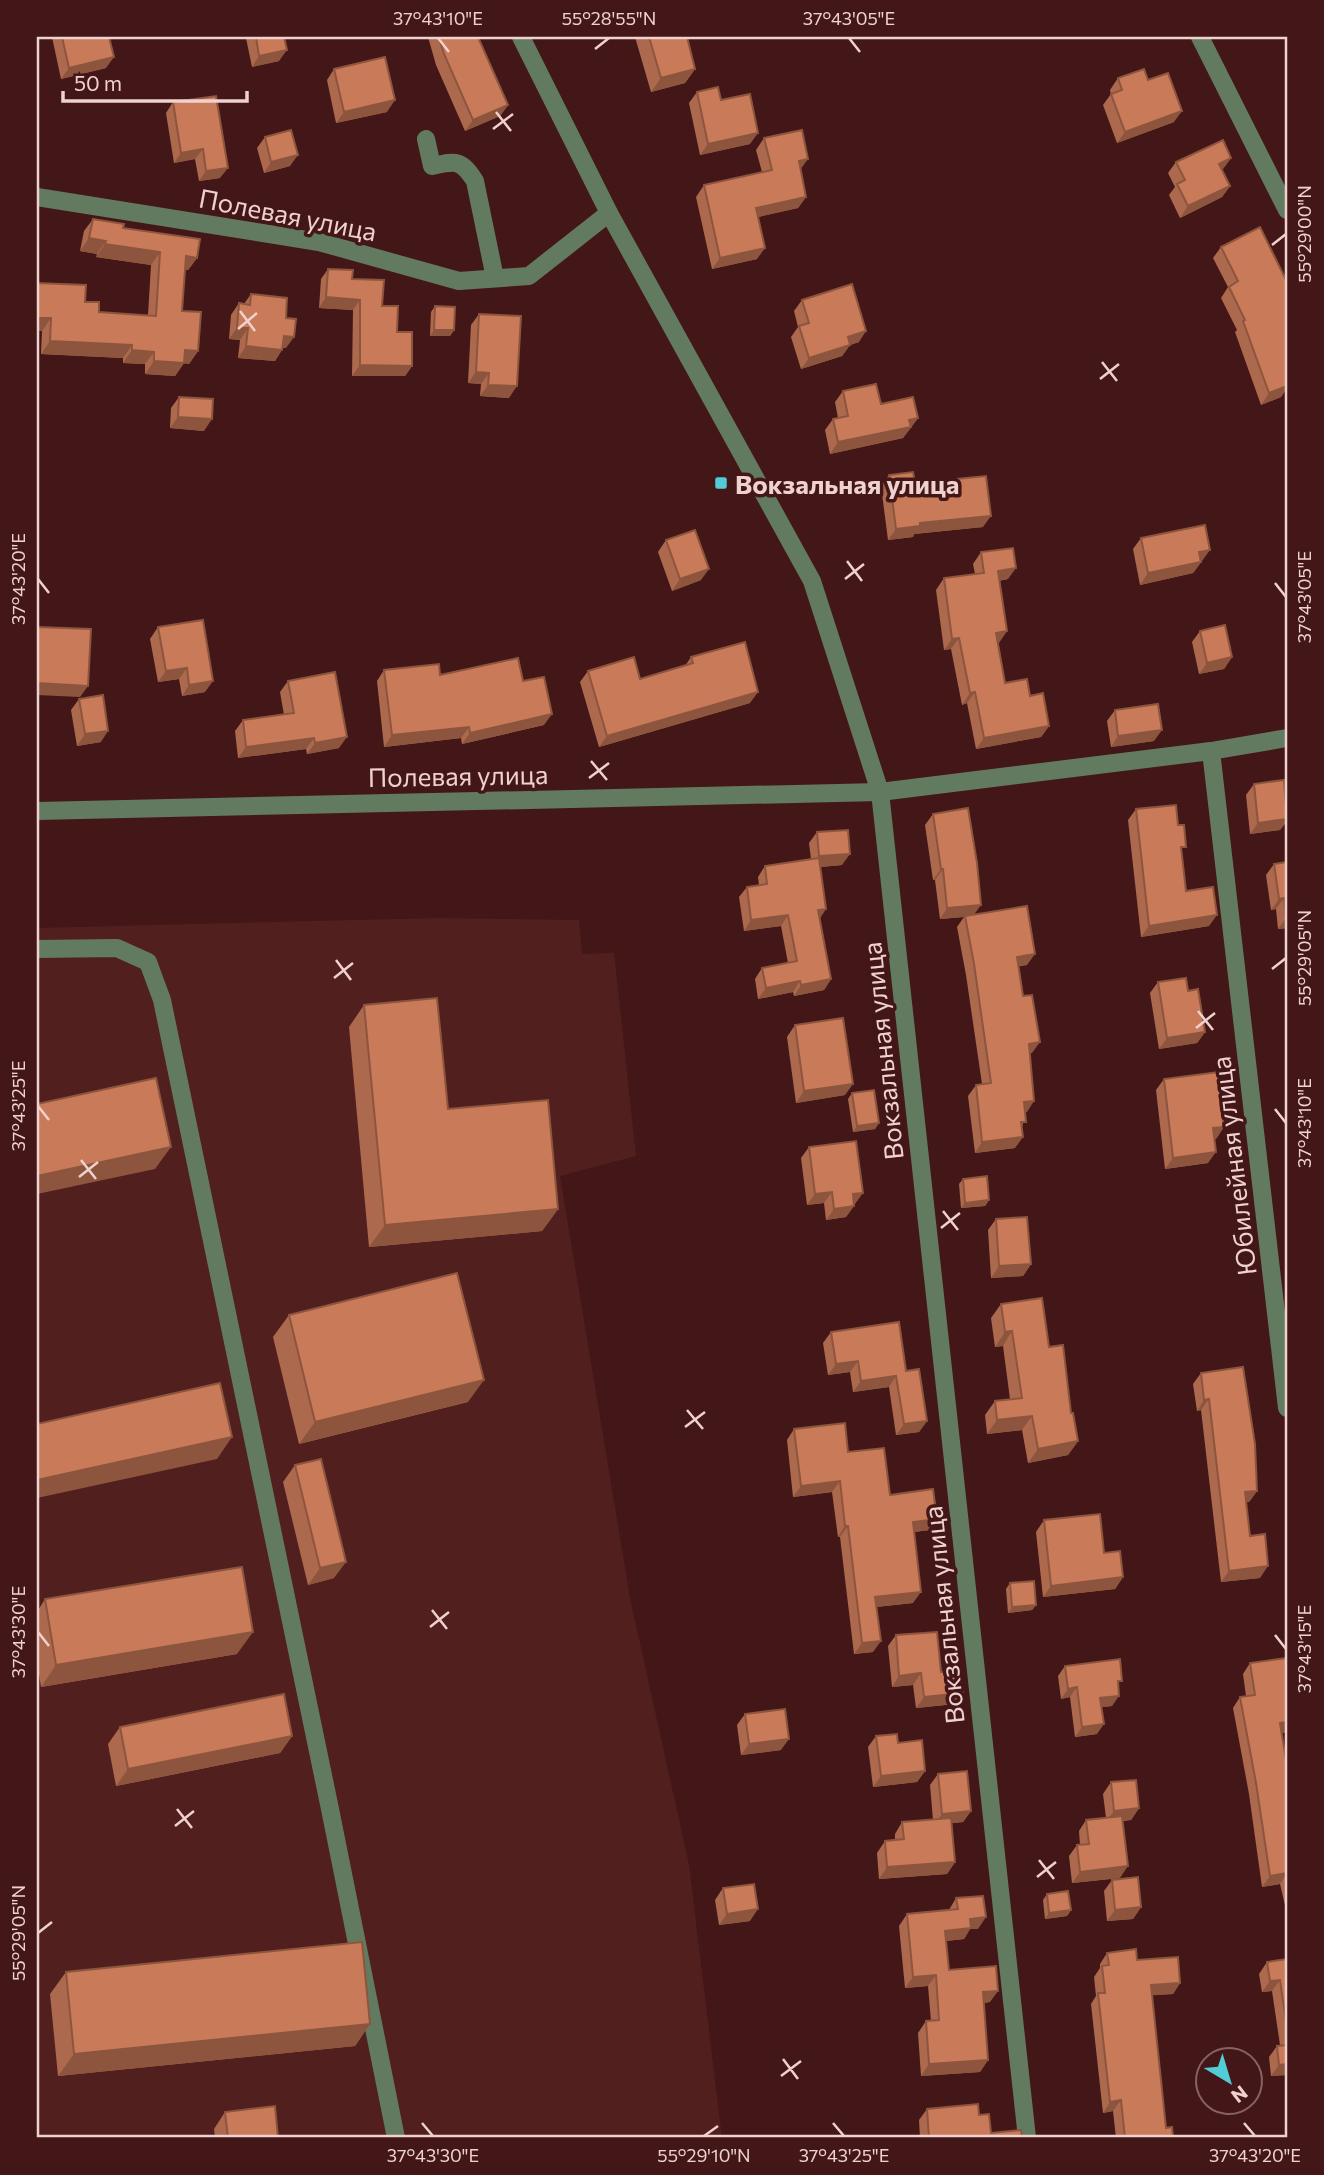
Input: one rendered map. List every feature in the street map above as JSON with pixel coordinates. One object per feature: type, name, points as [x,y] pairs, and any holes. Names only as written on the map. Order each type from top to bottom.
[{"type":"street","name":"Вокзальная улица","points":[[521,37],[609,213],[811,581],[880,792],[1027,2138]]},
{"type":"street","points":[[1200,37],[1287,210]]},
{"type":"street","points":[[426,139],[432,166],[455,161],[466,167],[475,181],[495,278]]},
{"type":"street","name":"Полевая улица","points":[[37,197],[319,242],[459,281],[529,276],[609,213]]},
{"type":"street","name":"Полевая улица","points":[[37,811],[880,792],[1210,751],[1287,738]]},
{"type":"street","name":"Юбилейная улица","points":[[1210,751],[1287,1408]]},
{"type":"street","points":[[37,949],[117,948],[148,962],[162,1000],[396,2138]]},
{"type":"shaded area","points":[[438,918],[579,920],[582,954],[614,953],[636,1156],[560,1176],[630,1598],[689,1865],[722,2138],[37,2138],[37,928]]},
{"type":"building","points":[[62,37],[109,37],[114,57],[69,68]]},
{"type":"building","points":[[256,37],[284,37],[287,50],[259,56]]},
{"type":"building","points":[[439,37],[478,37],[508,105],[473,120]]},
{"type":"building","points":[[649,37],[687,37],[695,69],[661,78]]},
{"type":"building","points":[[385,57],[395,100],[344,112],[334,69]]},
{"type":"building","points":[[1144,69],[1148,80],[1168,73],[1182,111],[1125,132],[1111,94],[1122,90],[1118,78]]},
{"type":"building","points":[[718,87],[721,100],[750,94],[758,133],[708,144],[697,92]]},
{"type":"building","points":[[216,96],[228,168],[206,171],[203,149],[181,153],[173,102]]},
{"type":"building","points":[[291,130],[298,155],[271,162],[265,137]]},
{"type":"building","points":[[802,130],[808,159],[799,161],[806,197],[756,208],[765,248],[720,258],[704,185],[772,170],[764,138]]},
{"type":"building","points":[[1223,140],[1231,158],[1219,164],[1230,186],[1188,206],[1177,184],[1185,180],[1176,162]]},
{"type":"building","points":[[93,219],[124,224],[123,228],[200,239],[197,258],[186,256],[182,311],[201,312],[198,351],[185,350],[184,363],[154,361],[154,352],[132,350],[132,345],[50,341],[51,318],[37,318],[37,283],[86,285],[85,302],[99,302],[99,312],[156,316],[160,252],[105,244],[106,241],[89,238]]},
{"type":"building","points":[[1260,227],[1287,282],[1287,386],[1269,393],[1243,321],[1245,320],[1229,287],[1238,281],[1221,247]]},
{"type":"building","points":[[328,269],[353,270],[352,279],[384,280],[382,306],[398,306],[397,332],[412,332],[412,366],[360,365],[360,300],[326,297]]},
{"type":"building","points":[[852,284],[866,331],[848,337],[850,345],[809,358],[799,326],[809,323],[802,300]]},
{"type":"building","points":[[251,294],[287,298],[286,318],[296,319],[294,337],[284,336],[282,350],[246,346],[248,328],[237,328],[239,303],[250,305]]},
{"type":"building","points":[[435,306],[455,307],[454,330],[434,330]]},
{"type":"building","points":[[479,314],[521,316],[517,386],[488,385],[489,373],[476,372]]},
{"type":"building","points":[[876,384],[881,404],[913,397],[918,418],[909,420],[911,427],[838,442],[833,419],[848,416],[843,391]]},
{"type":"building","points":[[179,397],[213,399],[212,419],[178,417]]},
{"type":"building","points":[[913,472],[915,483],[986,476],[991,516],[920,523],[920,526],[896,529],[889,475]]},
{"type":"building","points":[[1205,525],[1210,550],[1199,552],[1201,562],[1148,573],[1141,538]]},
{"type":"building","points":[[695,530],[709,569],[680,579],[666,540]]},
{"type":"building","points":[[1013,548],[1016,568],[998,571],[1007,631],[996,633],[1005,683],[1027,679],[1030,696],[1043,693],[1049,726],[984,738],[975,692],[970,693],[959,638],[952,639],[944,578],[984,573],[981,552]]},
{"type":"building","points":[[203,620],[213,681],[189,685],[187,668],[166,671],[158,627]]},
{"type":"building","points":[[1225,625],[1232,657],[1207,663],[1200,631]]},
{"type":"building","points":[[37,627],[91,629],[88,686],[37,683]]},
{"type":"building","points":[[745,642],[758,692],[607,736],[588,671],[634,657],[640,679],[693,663],[691,657]]},
{"type":"building","points":[[518,658],[523,681],[544,677],[552,714],[470,733],[469,727],[392,735],[384,670],[439,664],[440,675]]},
{"type":"building","points":[[335,672],[347,737],[315,743],[314,738],[246,747],[243,720],[294,713],[288,681]]},
{"type":"building","points":[[103,695],[108,731],[85,734],[79,699]]},
{"type":"building","points":[[1158,704],[1162,730],[1118,736],[1115,710]]},
{"type":"building","points":[[1284,780],[1287,819],[1258,823],[1254,784]]},
{"type":"building","points":[[1176,805],[1178,825],[1184,825],[1186,847],[1181,847],[1186,891],[1213,887],[1217,915],[1149,926],[1136,809]]},
{"type":"building","points":[[968,808],[981,905],[947,908],[933,814]]},
{"type":"building","points":[[848,830],[850,854],[819,856],[817,832]]},
{"type":"building","points":[[819,858],[826,909],[818,910],[831,979],[801,985],[800,981],[766,988],[762,968],[797,961],[788,915],[751,920],[747,887],[767,884],[765,866]]},
{"type":"building","points":[[1287,862],[1286,918],[1284,898],[1279,899],[1274,864]]},
{"type":"building","points":[[1027,906],[1035,954],[1017,957],[1023,996],[1032,995],[1040,1042],[1029,1044],[1034,1101],[1024,1102],[1026,1122],[1021,1122],[1023,1137],[982,1142],[976,1085],[991,1083],[965,916]]},
{"type":"building","points":[[1186,978],[1188,991],[1198,989],[1205,1032],[1167,1038],[1158,982]]},
{"type":"building","points":[[437,998],[448,1109],[548,1100],[558,1209],[385,1225],[364,1005]]},
{"type":"building","points":[[843,1018],[853,1084],[804,1091],[795,1025]]},
{"type":"building","points":[[1218,1072],[1224,1127],[1213,1128],[1216,1152],[1173,1158],[1164,1079]]},
{"type":"building","points":[[156,1078],[171,1147],[37,1176],[37,1104]]},
{"type":"building","points":[[874,1090],[879,1123],[857,1126],[852,1093]]},
{"type":"building","points":[[856,1141],[863,1193],[853,1194],[854,1206],[834,1209],[832,1192],[815,1194],[809,1147]]},
{"type":"building","points":[[987,1176],[989,1200],[965,1203],[963,1179]]},
{"type":"building","points":[[1027,1217],[1031,1264],[999,1266],[996,1219]]},
{"type":"building","points":[[457,1273],[484,1380],[315,1422],[289,1315]]},
{"type":"building","points":[[1042,1298],[1049,1347],[1063,1345],[1071,1413],[1078,1441],[1038,1449],[1032,1416],[997,1420],[995,1401],[1022,1398],[1012,1331],[1005,1332],[1001,1304]]},
{"type":"building","points":[[899,1322],[906,1371],[919,1369],[927,1421],[904,1424],[896,1376],[861,1381],[858,1361],[836,1364],[831,1332]]},
{"type":"building","points":[[1243,1367],[1255,1444],[1257,1491],[1245,1492],[1250,1536],[1265,1534],[1268,1566],[1229,1571],[1209,1399],[1204,1400],[1201,1373]]},
{"type":"building","points":[[220,1383],[232,1437],[37,1480],[37,1424]]},
{"type":"building","points":[[845,1423],[848,1452],[884,1448],[890,1495],[933,1489],[937,1519],[913,1522],[921,1592],[875,1597],[881,1641],[862,1643],[840,1481],[801,1486],[794,1429]]},
{"type":"building","points":[[321,1459],[346,1562],[320,1568],[295,1465]]},
{"type":"building","points":[[1100,1514],[1104,1553],[1120,1551],[1123,1577],[1051,1586],[1044,1520]]},
{"type":"building","points":[[242,1567],[253,1632],[56,1665],[45,1599]]},
{"type":"building","points":[[1034,1581],[1036,1605],[1012,1607],[1010,1583]]},
{"type":"building","points":[[937,1632],[941,1672],[960,1670],[963,1693],[924,1697],[921,1673],[899,1676],[896,1635]]},
{"type":"building","points":[[1287,1658],[1287,1722],[1280,1723],[1287,1766],[1287,1873],[1270,1876],[1240,1697],[1255,1695],[1250,1663]]},
{"type":"building","points":[[1120,1659],[1122,1681],[1118,1681],[1119,1696],[1100,1698],[1104,1724],[1082,1727],[1077,1687],[1068,1689],[1065,1666]]},
{"type":"building","points":[[284,1694],[292,1736],[128,1769],[120,1727]]},
{"type":"building","points":[[785,1709],[789,1739],[749,1744],[745,1714]]},
{"type":"building","points":[[897,1734],[898,1743],[922,1740],[925,1771],[881,1776],[876,1736]]},
{"type":"building","points":[[967,1771],[971,1811],[942,1814],[938,1774]]},
{"type":"building","points":[[1136,1780],[1139,1808],[1114,1811],[1111,1782]]},
{"type":"building","points":[[1122,1816],[1128,1866],[1080,1872],[1077,1845],[1089,1844],[1086,1820]]},
{"type":"building","points":[[951,1818],[955,1862],[887,1867],[885,1841],[904,1839],[902,1822]]},
{"type":"building","points":[[1138,1877],[1141,1907],[1115,1910],[1112,1880]]},
{"type":"building","points":[[754,1884],[758,1909],[727,1914],[723,1888]]},
{"type":"building","points":[[1068,1891],[1071,1910],[1049,1913],[1047,1894]]},
{"type":"building","points":[[983,1896],[986,1917],[970,1919],[971,1928],[945,1931],[949,1970],[996,1966],[998,1991],[983,1992],[988,2060],[929,2064],[926,2021],[939,2020],[936,1975],[913,1977],[907,1914],[958,1909],[956,1898]]},
{"type":"building","points":[[362,1942],[370,2024],[74,2054],[66,1972]]},
{"type":"building","points":[[1136,1949],[1137,1960],[1178,1957],[1180,1983],[1151,1985],[1166,2128],[1172,2127],[1173,2138],[1125,2138],[1121,2100],[1110,2102],[1098,1993],[1105,1993],[1102,1966],[1109,1965],[1107,1953]]},
{"type":"building","points":[[1287,1959],[1287,2028],[1280,1980],[1270,1981],[1267,1962]]},
{"type":"building","points":[[1287,2045],[1287,2064],[1279,2065],[1277,2046]]},
{"type":"building","points":[[978,2104],[979,2115],[989,2114],[991,2133],[1021,2130],[1022,2138],[929,2138],[927,2109]]},
{"type":"building","points":[[275,2106],[278,2138],[228,2138],[225,2112]]},
{"type":"place","name":"Вокзальная улица","points":[[721,483]]}]
